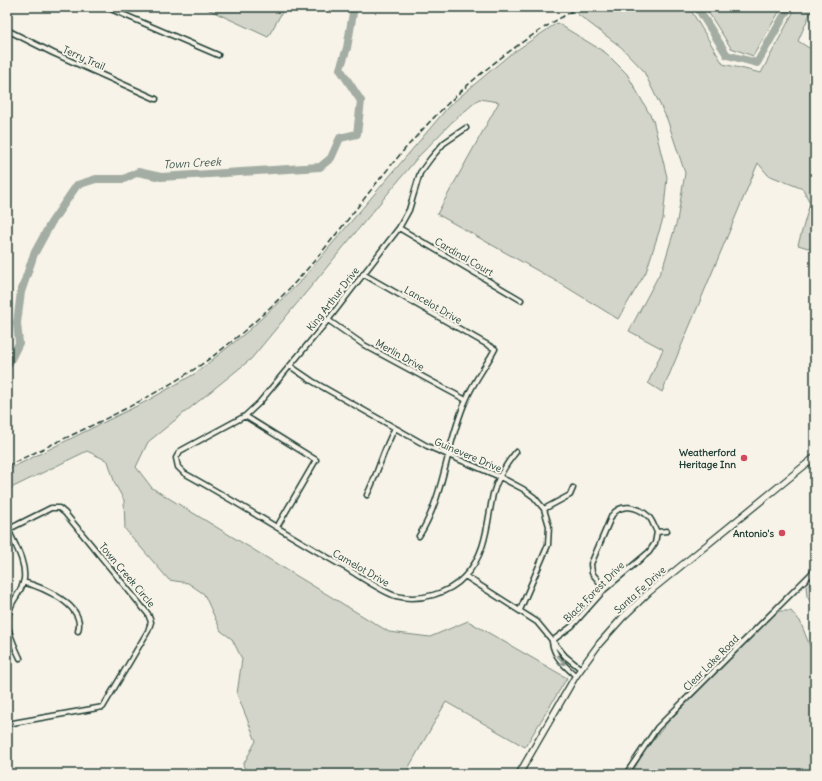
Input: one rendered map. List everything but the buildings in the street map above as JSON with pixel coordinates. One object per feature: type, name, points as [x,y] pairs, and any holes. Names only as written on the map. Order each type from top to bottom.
[{"type":"main road","name":"Santa Fe Drive","points":[[519,774],[580,669],[623,617],[649,592],[815,457]]},
{"type":"street","points":[[106,7],[218,55]]},
{"type":"street","name":"Terry Trail","points":[[7,30],[53,53],[156,99]]},
{"type":"street","name":"King Arthur Drive","points":[[180,451],[245,416],[260,403],[328,320],[399,228],[410,210],[420,173],[444,143],[466,128]]},
{"type":"street","name":"Cardinal Court","points":[[399,228],[521,300]]},
{"type":"street","name":"Lancelot Drive","points":[[362,274],[495,349],[466,400]]},
{"type":"street","name":"Merlin Drive","points":[[328,320],[364,344],[466,400]]},
{"type":"street","name":"Guinevere Drive","points":[[290,366],[312,381],[427,446],[500,477],[523,489],[534,497],[544,509],[549,526],[548,545],[520,610]]},
{"type":"street","points":[[419,536],[434,508],[448,455],[466,400]]},
{"type":"street","points":[[245,416],[316,460],[277,527]]},
{"type":"street","points":[[367,495],[377,476],[386,444],[395,428]]},
{"type":"street","name":"Camelot Drive","points":[[180,451],[176,458],[178,467],[184,473],[395,596],[419,598],[443,592],[466,576],[478,556],[488,532],[493,494],[500,477],[516,452]]},
{"type":"street","points":[[544,509],[570,495],[573,488]]},
{"type":"street","points":[[606,589],[592,574],[591,564],[612,515],[617,509],[625,507],[638,509],[648,516],[657,532],[667,530]]},
{"type":"street","name":"Town Creek Circle","points":[[7,724],[103,707],[148,631],[151,619],[63,510],[51,508],[8,530]]},
{"type":"street","points":[[8,530],[22,559],[23,582],[7,619],[11,636],[20,658]]},
{"type":"street","name":"Black Forest Drive","points":[[552,641],[572,626],[606,589],[649,552],[655,543],[657,532]]},
{"type":"street","name":"Clear Lake Road","points":[[626,774],[657,728],[815,570]]},
{"type":"street","points":[[466,576],[537,622],[552,641],[580,669]]},
{"type":"street","points":[[23,582],[46,589],[63,600],[78,621],[78,631]]},
{"type":"street","points":[[552,641],[553,650],[559,659],[576,676]]},
{"type":"shaded area","points":[[203,7],[285,7],[268,37]]},
{"type":"shaded area","points":[[587,7],[689,7],[723,64],[761,73],[796,7],[813,7],[798,41],[809,48],[815,42],[815,250],[798,245],[810,203],[803,189],[768,175],[758,163],[662,392],[648,383],[663,349],[629,331],[663,267],[677,221],[685,173],[667,119],[643,70],[621,47],[576,13]]},
{"type":"shaded area","points":[[705,7],[782,7],[753,56],[731,48]]},
{"type":"shaded area","points":[[557,23],[606,53],[627,74],[653,120],[667,177],[663,219],[646,272],[618,319],[563,285],[437,214],[499,102],[479,99],[452,122],[418,157],[251,359],[148,442],[136,467],[152,488],[389,632],[430,637],[468,621],[567,678],[525,747],[446,702],[405,774],[248,774],[243,765],[256,741],[237,694],[242,659],[232,639],[221,631],[204,594],[188,583],[169,580],[125,529],[124,500],[115,484],[108,461],[87,451],[7,490],[7,470],[147,401],[196,373],[248,331],[299,283],[449,106],[508,56]]},
{"type":"shaded area","points":[[815,577],[815,610],[807,596],[806,587]]},
{"type":"shaded area","points":[[778,611],[791,611],[800,621],[815,659],[815,774],[631,774],[645,750],[668,722]]},
{"type":"waterway","name":"Town Creek","points":[[7,367],[19,343],[17,323],[21,292],[34,254],[51,223],[77,185],[96,179],[124,179],[138,172],[161,177],[320,167],[331,158],[340,138],[357,134],[361,101],[340,69],[347,48],[354,7]]},
{"type":"waterway","name":"Town Creek","points":[[697,7],[727,55],[757,63],[789,7]]},
{"type":"railway","points":[[7,466],[127,408],[174,382],[207,361],[249,326],[279,299],[297,280],[397,159],[451,100],[512,49],[556,20],[580,7]]},
{"type":"place","name":"Weatherford Heritage Inn","points":[[744,458]]},
{"type":"place","name":"Antonio's","points":[[782,533]]}]
